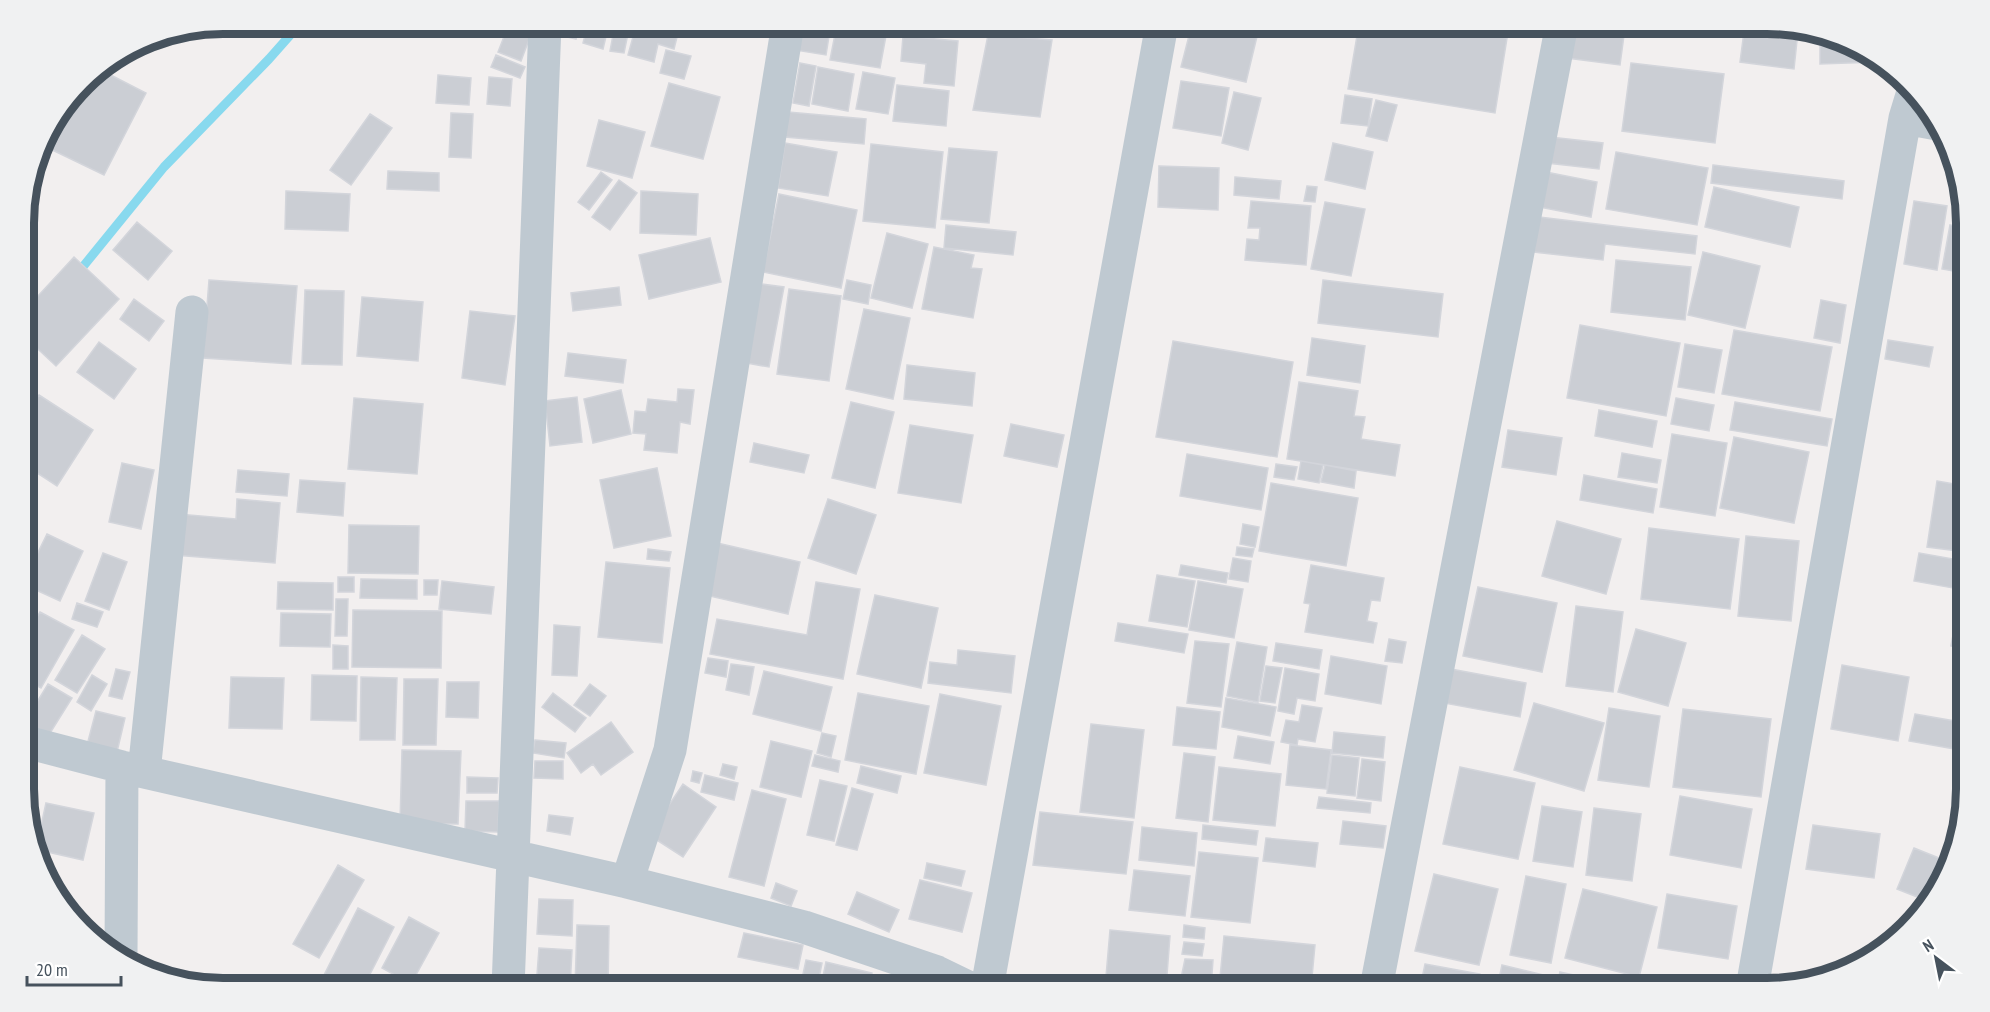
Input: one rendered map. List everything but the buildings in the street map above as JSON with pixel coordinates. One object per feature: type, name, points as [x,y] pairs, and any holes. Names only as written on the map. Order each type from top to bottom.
[{"type":"street","points":[[508,978],[545,35]]},
{"type":"street","points":[[627,882],[670,750],[786,35]]},
{"type":"street","points":[[989,978],[1160,35]]},
{"type":"street","points":[[1378,977],[1560,35]]},
{"type":"street","points":[[1754,977],[1909,106]]},
{"type":"street","points":[[121,948],[133,770],[192,312]]},
{"type":"street","points":[[35,743],[133,770],[627,882],[804,927],[930,978]]},
{"type":"waterway","points":[[77,274],[164,167],[290,35]]}]
